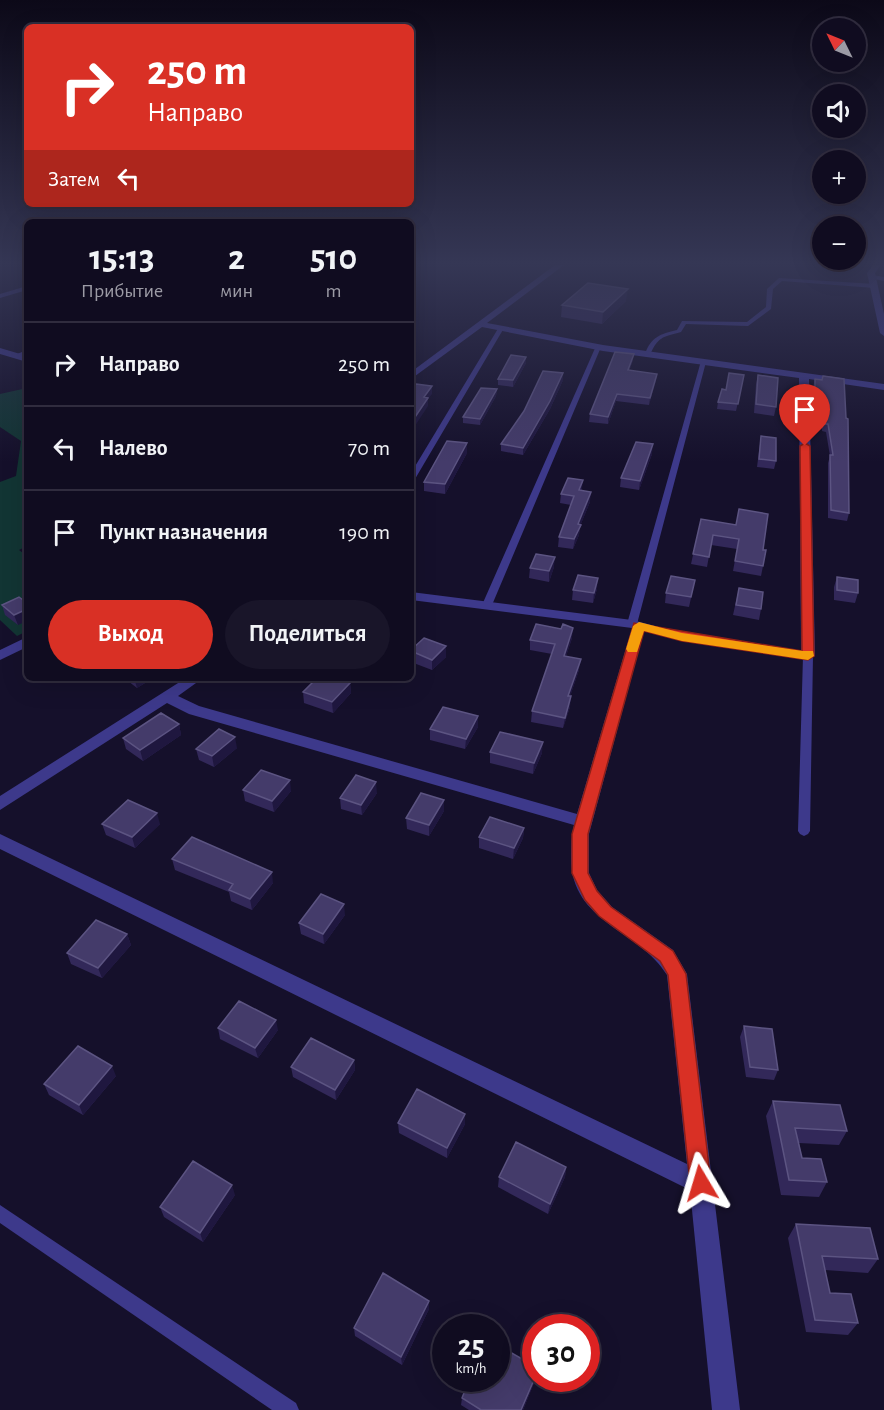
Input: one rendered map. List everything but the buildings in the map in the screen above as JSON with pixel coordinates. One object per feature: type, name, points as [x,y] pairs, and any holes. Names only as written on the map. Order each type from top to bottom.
[{"type":"street","points":[[414,374],[469,331]]},
{"type":"street","points":[[515,331],[598,347],[884,387]]},
{"type":"street","points":[[0,351],[24,358]]},
{"type":"street","points":[[0,361],[15,356]]},
{"type":"street","points":[[414,596],[635,625],[682,637],[808,656],[804,376]]},
{"type":"street","points":[[635,625],[584,822],[578,853],[580,873],[590,895],[605,912],[666,956],[677,974],[726,1410]]},
{"type":"street","points":[[1,653],[24,642]]},
{"type":"street","points":[[0,804],[191,681]]},
{"type":"street","points":[[166,697],[194,710],[584,822]]},
{"type":"street","points":[[0,841],[701,1183]]},
{"type":"lane","points":[[414,474],[499,331]]},
{"type":"lane","points":[[648,354],[652,341],[656,338],[679,331]]},
{"type":"lane","points":[[487,606],[598,347]]},
{"type":"lane","points":[[15,356],[24,353]]},
{"type":"lane","points":[[635,625],[703,362]]},
{"type":"lane","points":[[804,831],[808,656]]},
{"type":"lane","points":[[0,1213],[289,1410]]},
{"type":"green space","points":[[24,389],[24,548],[19,550],[24,554],[24,632],[17,636],[0,620],[0,482],[16,476],[21,441],[0,427],[0,394]]},
{"type":"slow traffic","points":[[632,649],[639,626],[682,637],[808,656],[808,654]]},
{"type":"route","points":[[701,1183],[677,974],[666,956],[605,912],[590,895],[580,873],[578,853],[580,834],[639,626],[682,637],[808,656],[805,446]]}]
